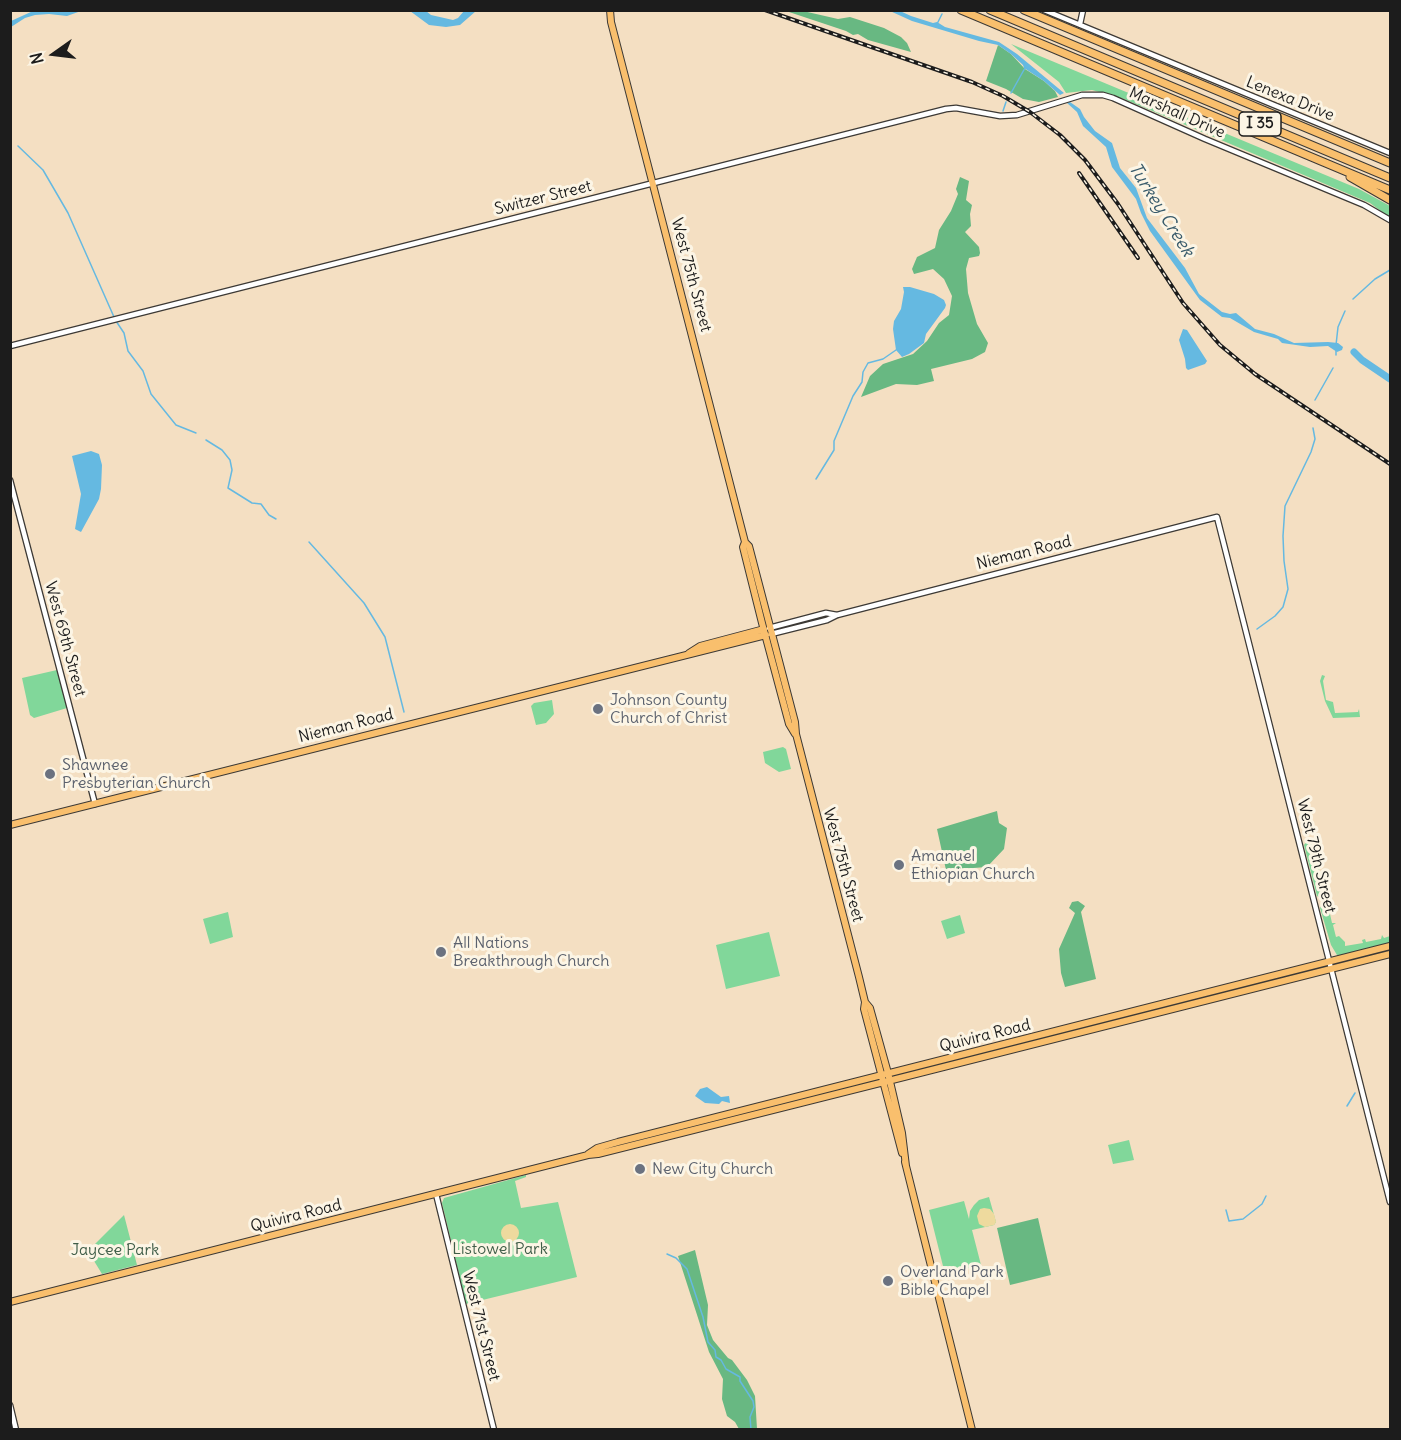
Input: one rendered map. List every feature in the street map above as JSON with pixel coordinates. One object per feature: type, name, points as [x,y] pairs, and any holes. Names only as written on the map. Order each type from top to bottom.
[{"type":"highway","name":"I 35","points":[[961,10],[1390,190]]},
{"type":"highway","name":"I 35","points":[[990,10],[1390,178]]},
{"type":"highway","points":[[1024,10],[1390,163]]},
{"type":"highway","points":[[1318,160],[1390,200]]},
{"type":"main road","name":"West 75th Street","points":[[608,12],[745,542],[749,546],[789,724],[795,734],[865,1002],[864,1010],[885,1074],[972,1430]]},
{"type":"main road","name":"Nieman Road","points":[[10,825],[689,653],[701,652],[768,631]]},
{"type":"main road","name":"Quivira Road","points":[[10,1302],[598,1154],[667,1133],[820,1094],[885,1074],[1390,946]]},
{"type":"main road","name":"Quivira Road","points":[[820,1094],[887,1082],[1390,954]]},
{"type":"street","name":"Lenexa Drive","points":[[1044,10],[1390,153]]},
{"type":"street","points":[[1080,24],[1083,10]]},
{"type":"street","name":"Switzer Street","points":[[10,346],[946,109],[956,108],[1000,116],[1017,115],[1082,95]]},
{"type":"street","name":"Marshall Drive","points":[[1082,95],[1103,95],[1113,98],[1364,205],[1390,220]]},
{"type":"street","name":"West 69th Street","points":[[10,480],[95,804]]},
{"type":"street","name":"Nieman Road","points":[[768,631],[826,613],[837,615],[1218,517]]},
{"type":"street","name":"West 79th Street","points":[[1218,517],[1390,1202]]},
{"type":"street","name":"West 71st Street","points":[[436,1194],[494,1430]]},
{"type":"street","points":[[10,1405],[16,1430]]},
{"type":"green space","points":[[786,11],[803,11],[838,19],[850,17],[884,28],[901,37],[911,52],[868,40],[858,34],[853,35]]},
{"type":"green space","points":[[1011,44],[1359,189],[1390,206],[1390,218],[1370,203],[1124,99],[1092,90],[1066,93],[1059,82]]},
{"type":"green space","points":[[998,45],[1011,54],[1025,69],[1044,81],[1058,97],[1039,102],[1023,99],[986,81]]},
{"type":"green space","points":[[960,177],[969,181],[966,200],[972,205],[971,226],[965,232],[979,247],[980,253],[979,256],[969,258],[966,269],[968,293],[977,324],[988,343],[985,352],[972,359],[931,369],[934,381],[917,385],[896,384],[861,397],[870,376],[883,364],[913,354],[927,341],[939,323],[949,315],[952,296],[944,279],[933,269],[914,274],[912,269],[917,257],[935,248],[939,230],[958,194],[956,189]]},
{"type":"green space","points":[[57,670],[67,708],[34,718],[30,715],[22,678]]},
{"type":"green space","points":[[1322,675],[1325,676],[1323,681],[1326,700],[1333,702],[1335,713],[1358,712],[1359,709],[1360,717],[1333,718],[1325,701],[1320,681]]},
{"type":"green space","points":[[552,700],[554,714],[546,723],[536,725],[531,706],[534,703]]},
{"type":"green space","points":[[783,747],[786,749],[791,769],[779,772],[765,763],[763,752]]},
{"type":"green space","points":[[997,811],[999,823],[1007,828],[1004,849],[987,867],[946,870],[937,829]]},
{"type":"green space","points":[[1312,840],[1317,869],[1320,869],[1317,871],[1327,897],[1322,899],[1317,896],[1304,845]]},
{"type":"green space","points":[[1078,901],[1085,906],[1081,912],[1096,979],[1065,987],[1059,949],[1075,913],[1069,908],[1072,902]]},
{"type":"green space","points":[[1331,903],[1328,905],[1332,923],[1336,923],[1333,925],[1336,937],[1339,936],[1345,942],[1345,946],[1363,943],[1362,940],[1365,939],[1366,942],[1381,939],[1382,935],[1384,938],[1390,936],[1390,944],[1337,955],[1331,945],[1320,908],[1322,904]]},
{"type":"green space","points":[[228,912],[233,937],[210,944],[203,919]]},
{"type":"green space","points":[[960,915],[965,933],[947,939],[941,921]]},
{"type":"green space","points":[[769,932],[780,976],[726,989],[716,945]]},
{"type":"green space","points":[[1129,1140],[1134,1160],[1113,1164],[1108,1145]]},
{"type":"green space","name":"Listowel Park","points":[[526,1175],[515,1181],[521,1208],[558,1202],[577,1277],[466,1304],[442,1203],[444,1198]]},
{"type":"green space","points":[[989,1197],[996,1222],[994,1225],[972,1230],[981,1265],[945,1274],[929,1210],[964,1201],[969,1219],[974,1205],[979,1200]]},
{"type":"green space","name":"Jaycee Park","points":[[124,1215],[137,1265],[102,1274],[88,1251]]},
{"type":"green space","points":[[1038,1218],[1051,1275],[1010,1285],[997,1228]]},
{"type":"green space","points":[[695,1250],[708,1305],[707,1325],[713,1340],[747,1380],[755,1396],[757,1429],[739,1429],[735,1422],[727,1416],[722,1399],[723,1379],[709,1352],[678,1256]]},
{"type":"sand","points":[[980,1209],[990,1209],[994,1214],[996,1222],[994,1225],[985,1227],[979,1224],[977,1216]]},
{"type":"sand","points":[[510,1224],[516,1227],[519,1233],[516,1239],[510,1242],[504,1239],[501,1233],[504,1227]]},
{"type":"water","points":[[33,11],[81,11],[67,16],[35,15],[11,27],[11,21]]},
{"type":"water","points":[[410,11],[426,11],[431,15],[453,20],[464,11],[476,11],[460,25],[446,27],[429,25]]},
{"type":"water","points":[[890,11],[900,11],[933,23],[937,22],[945,27],[999,42],[1064,93],[1060,95],[998,45],[912,21]]},
{"type":"water","points":[[1070,102],[1080,109],[1095,131],[1112,143],[1120,168],[1136,188],[1147,218],[1185,268],[1199,294],[1222,312],[1236,313],[1255,329],[1294,343],[1338,343],[1343,347],[1342,350],[1337,352],[1328,346],[1310,347],[1282,343],[1278,339],[1254,332],[1230,318],[1222,317],[1200,300],[1150,231],[1136,199],[1112,167],[1106,147],[1083,126],[1077,112],[1067,103]]},
{"type":"water","points":[[903,287],[934,294],[944,300],[946,305],[926,334],[924,343],[902,357],[896,350],[893,329],[894,321],[901,309]]},
{"type":"water","points":[[1183,329],[1187,330],[1207,361],[1205,364],[1188,370],[1186,368],[1179,340]]},
{"type":"water","points":[[91,451],[99,454],[102,465],[101,489],[99,499],[81,532],[75,529],[81,494],[72,456]]},
{"type":"water","points":[[707,1087],[721,1097],[729,1096],[730,1103],[722,1101],[719,1104],[705,1103],[695,1096],[700,1089]]},
{"type":"waterway","points":[[937,24],[942,14]]},
{"type":"waterway","points":[[1011,93],[1025,68]]},
{"type":"waterway","points":[[1003,111],[1006,102]]},
{"type":"waterway","points":[[18,146],[43,170],[68,213],[114,317]]},
{"type":"waterway","points":[[1353,299],[1375,279],[1390,270]]},
{"type":"waterway","points":[[1336,345],[1338,327],[1345,311]]},
{"type":"waterway","points":[[116,321],[124,333],[128,351],[143,371],[151,394],[176,425],[196,433]]},
{"type":"waterway","points":[[816,479],[834,450],[834,441],[853,396],[862,382],[863,372],[868,363],[883,359],[896,350]]},
{"type":"waterway","points":[[1336,350],[1336,355]]},
{"type":"waterway","name":"Turkey Creek","points":[[1354,352],[1390,379]]},
{"type":"waterway","points":[[1315,400],[1333,368]]},
{"type":"waterway","points":[[1257,629],[1283,607],[1288,589],[1283,536],[1285,506],[1311,452],[1315,439],[1313,428]]},
{"type":"waterway","points":[[206,440],[222,450],[230,460],[232,470],[228,488],[252,503],[261,504],[269,515],[276,519]]},
{"type":"waterway","points":[[309,542],[364,603],[385,637],[404,712]]},
{"type":"waterway","points":[[1347,1106],[1355,1093]]},
{"type":"waterway","points":[[1226,1210],[1229,1221],[1243,1219],[1262,1204],[1266,1196]]},
{"type":"waterway","points":[[667,1254],[676,1258],[687,1269],[703,1317],[708,1342],[715,1350],[716,1357],[721,1360],[726,1369],[740,1377],[740,1381],[753,1401],[754,1407],[750,1417],[751,1430]]},
{"type":"railway","points":[[765,10],[972,82],[1003,96],[1030,112],[1060,135],[1085,160],[1118,204],[1183,303],[1220,345],[1255,374],[1390,464]]},
{"type":"railway","points":[[1079,173],[1138,258]]},
{"type":"place","name":"Johnson County Church of Christ","points":[[598,709]]},
{"type":"place","name":"Shawnee Presbyterian Church","points":[[50,774]]},
{"type":"place","name":"Amanuel Ethiopian Church","points":[[899,865]]},
{"type":"place","name":"All Nations Breakthrough Church","points":[[441,952]]},
{"type":"place","name":"New City Church","points":[[640,1169]]},
{"type":"place","name":"Overland Park Bible Chapel","points":[[888,1281]]}]
